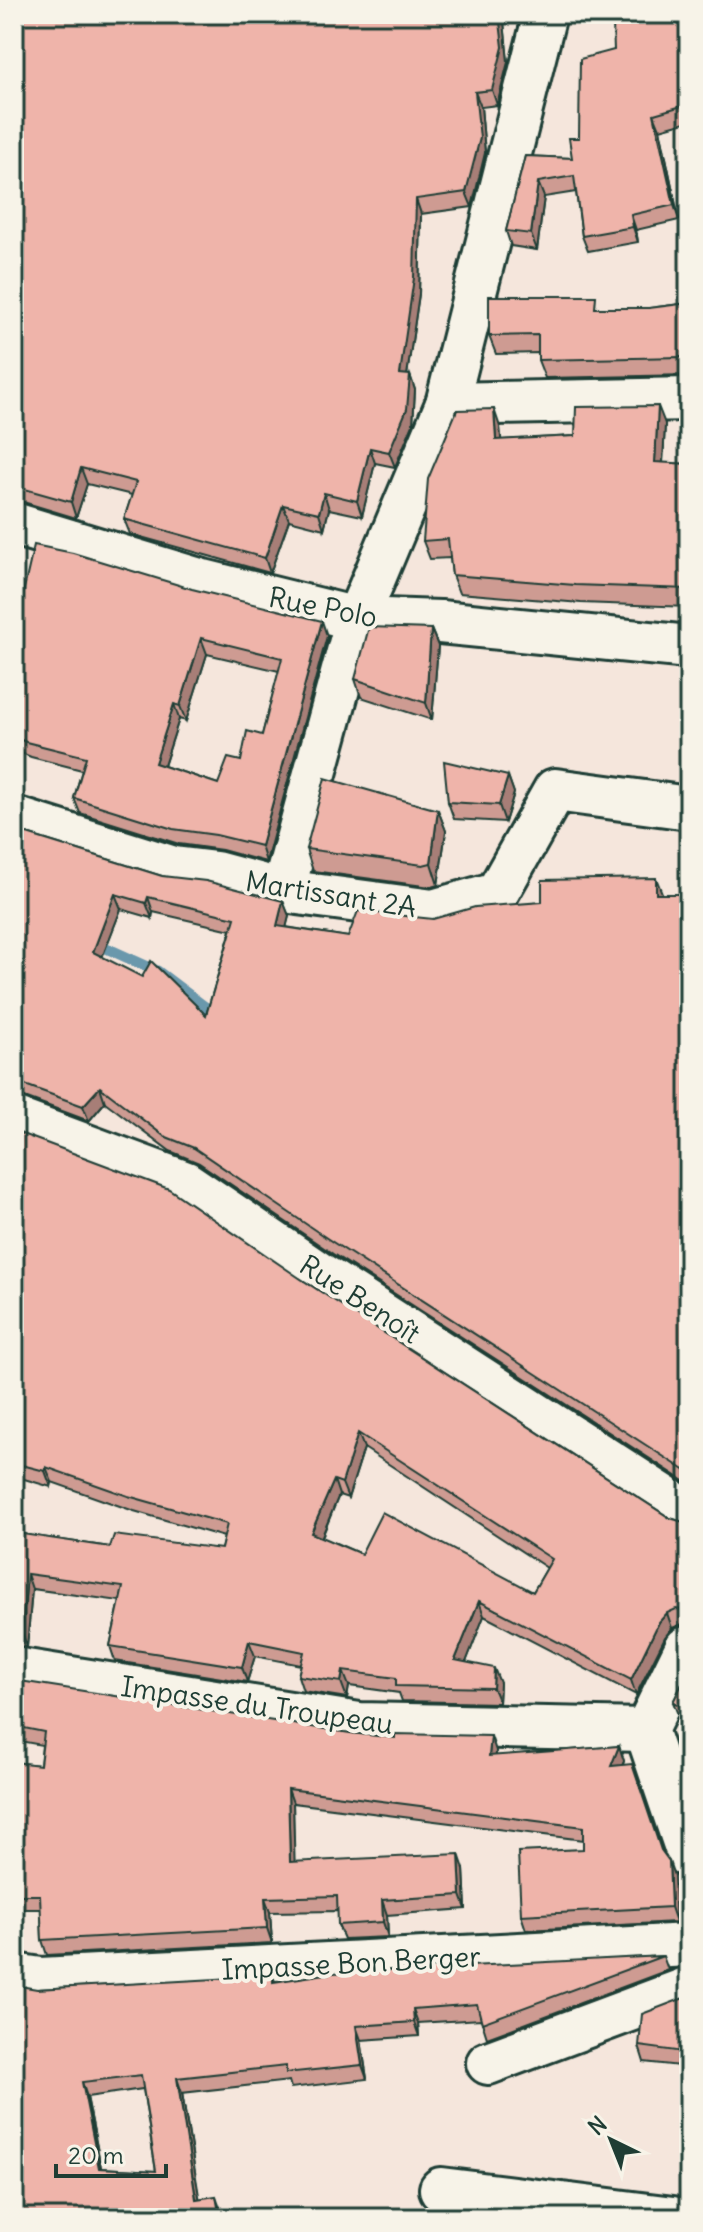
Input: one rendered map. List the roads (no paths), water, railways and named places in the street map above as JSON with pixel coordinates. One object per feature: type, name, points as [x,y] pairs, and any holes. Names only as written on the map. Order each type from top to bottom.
[{"type":"street","points":[[283,891],[357,619],[447,404],[545,14]]},
{"type":"street","points":[[447,404],[689,399]]},
{"type":"street","name":"Rue Polo","points":[[14,524],[203,581],[357,619],[440,622],[689,647]]},
{"type":"street","name":"Martissant 2A","points":[[14,818],[174,868],[216,873],[283,891],[433,911],[497,893],[555,790],[689,808]]},
{"type":"street","name":"Rue Benoît","points":[[14,1119],[186,1183],[320,1274],[689,1513]]},
{"type":"street","points":[[689,1649],[686,1648],[646,1730],[689,1857]]},
{"type":"street","name":"Impasse du Troupeau","points":[[14,1669],[359,1724],[646,1730]]},
{"type":"street","name":"Impasse Bon Berger","points":[[14,1975],[41,1979],[689,1945]]},
{"type":"street","points":[[488,2063],[689,1988]]},
{"type":"street","points":[[441,2189],[673,2218]]},
{"type":"waterway","points":[[93,942],[157,971],[218,1017]]}]
